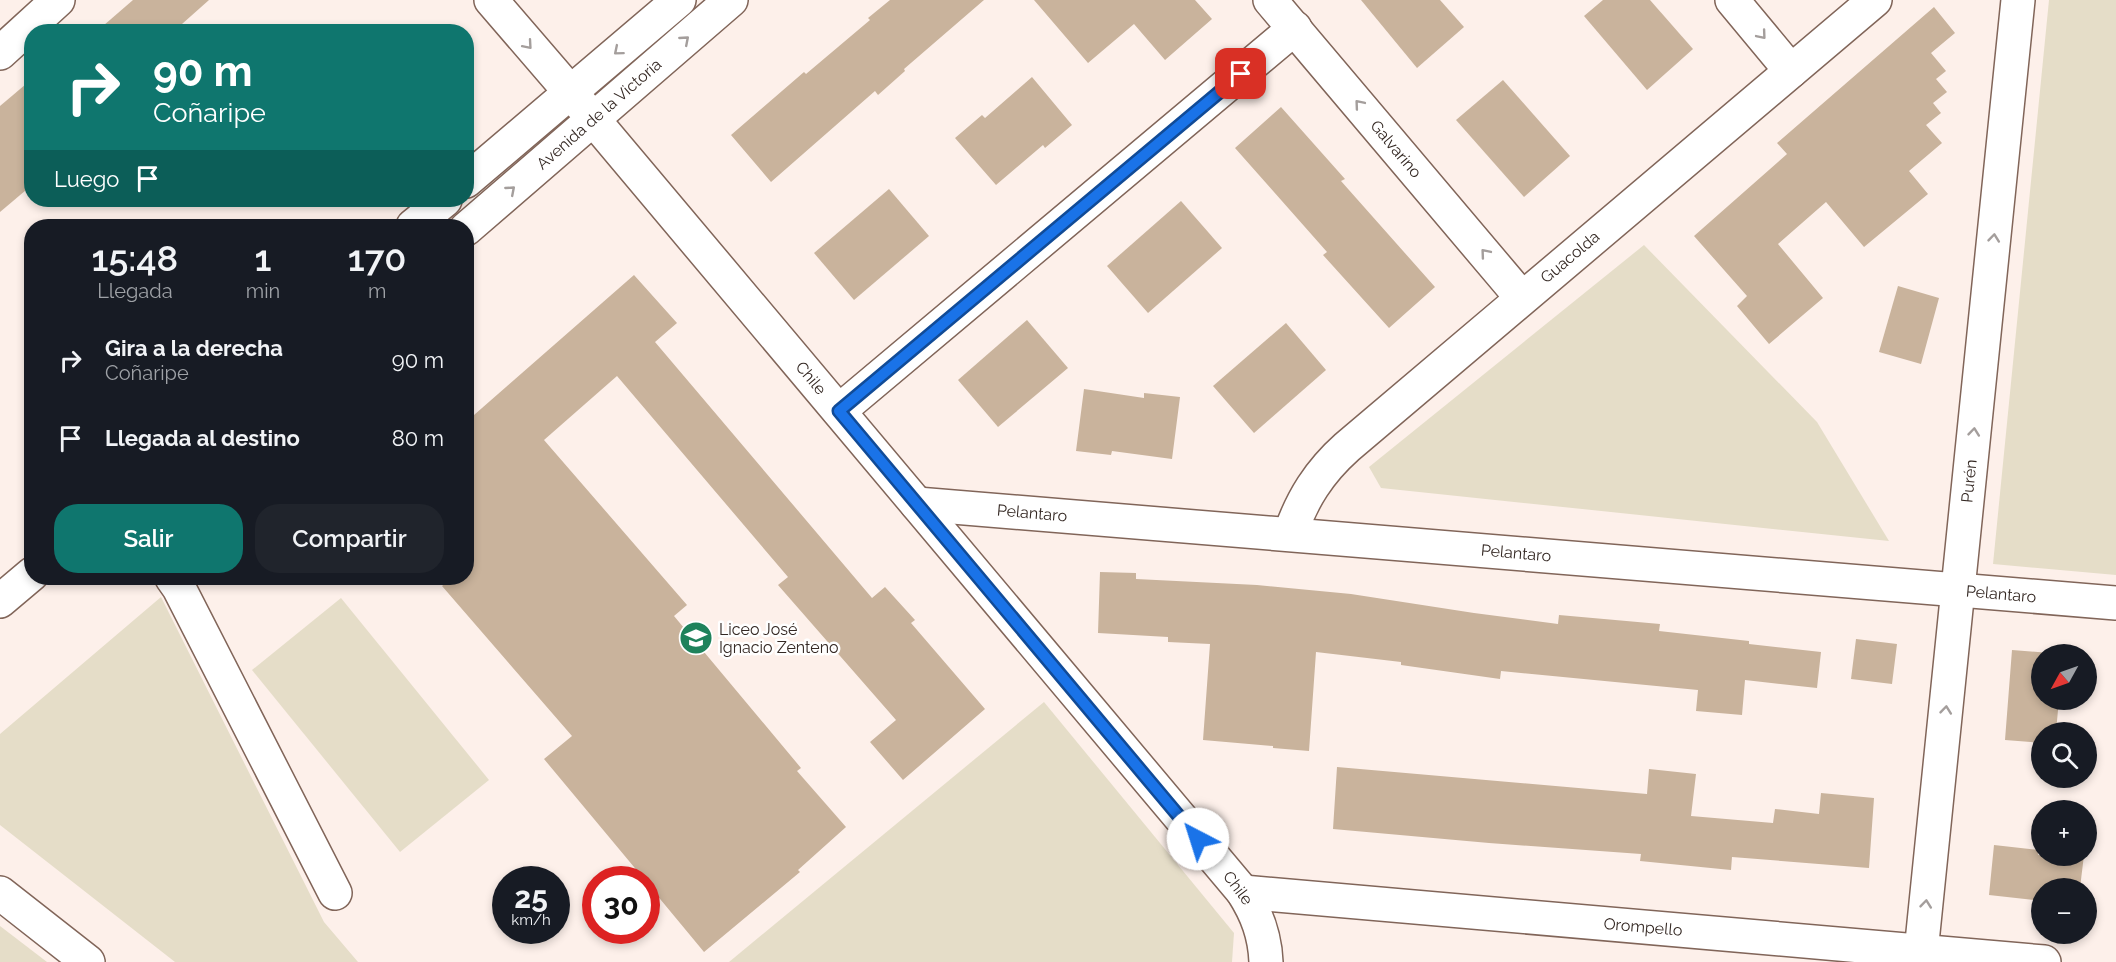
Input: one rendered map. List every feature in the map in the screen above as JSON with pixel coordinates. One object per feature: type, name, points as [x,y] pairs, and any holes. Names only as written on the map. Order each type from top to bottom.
[{"type":"street","points":[[32,24],[58,0]]},
{"type":"street","name":"Chile","points":[[491,0],[1243,892],[1262,928],[1266,962]]},
{"type":"street","points":[[474,173],[679,0]]},
{"type":"street","name":"Avenida de la Victoria","points":[[474,222],[731,0]]},
{"type":"street","name":"Galvarino","points":[[1270,0],[1522,298]]},
{"type":"street","points":[[1732,0],[1791,71]]},
{"type":"street","name":"Guacolda","points":[[1290,534],[1315,480],[1330,462],[1875,0]]},
{"type":"street","name":"Purén","points":[[1921,956],[2018,0]]},
{"type":"street","points":[[839,411],[1294,28]]},
{"type":"street","points":[[0,53],[24,31]]},
{"type":"street","points":[[422,219],[436,207]]},
{"type":"street","name":"Pelantaro","points":[[917,504],[2116,603]]},
{"type":"street","points":[[0,601],[24,581]]},
{"type":"street","points":[[177,585],[335,893]]},
{"type":"street","points":[[0,892],[88,962]]},
{"type":"street","name":"Orompello","points":[[1243,892],[1921,956],[2044,962]]},
{"type":"shaded area","points":[[2049,0],[2116,0],[2116,575],[1993,564]]},
{"type":"shaded area","points":[[1644,245],[1817,422],[1889,541],[1381,488],[1369,467]]},
{"type":"shaded area","points":[[161,597],[324,922],[358,962],[175,962],[0,825],[0,734]]},
{"type":"shaded area","points":[[341,598],[489,780],[400,852],[252,670]]},
{"type":"shaded area","points":[[1044,702],[1234,933],[1232,962],[729,962]]},
{"type":"shaded area","points":[[0,926],[47,962],[0,962]]},
{"type":"building","points":[[133,0],[209,0],[182,24],[105,24]]},
{"type":"building","points":[[890,0],[984,0],[904,69],[905,71],[878,95],[875,91],[771,182],[731,135],[804,72],[806,74],[870,20],[868,18]]},
{"type":"building","points":[[1034,0],[1195,0],[1212,19],[1165,60],[1134,24],[1088,63]]},
{"type":"building","points":[[1361,0],[1440,0],[1464,27],[1417,68]]},
{"type":"building","points":[[1603,0],[1650,0],[1693,49],[1647,90],[1584,16]]},
{"type":"building","points":[[1934,7],[1955,33],[1931,53],[1946,71],[1936,79],[1947,92],[1933,103],[1941,113],[1926,125],[1942,143],[1909,171],[1928,194],[1864,247],[1826,202],[1778,244],[1823,298],[1769,344],[1737,306],[1747,296],[1694,236],[1787,154],[1777,143]]},
{"type":"building","points":[[1032,77],[1072,125],[1045,148],[1043,145],[996,185],[955,138],[982,115],[985,118]]},
{"type":"building","points":[[1503,80],[1570,156],[1524,197],[1456,120]]},
{"type":"building","points":[[24,86],[24,192],[0,212],[0,106]]},
{"type":"building","points":[[1281,107],[1345,179],[1341,181],[1435,287],[1389,328],[1323,255],[1327,252],[1235,148]]},
{"type":"building","points":[[889,189],[929,236],[854,300],[814,253]]},
{"type":"building","points":[[1181,201],[1222,248],[1148,313],[1107,266]]},
{"type":"building","points":[[634,275],[677,323],[655,342],[872,598],[885,587],[915,620],[911,623],[985,709],[903,780],[870,742],[896,720],[778,585],[788,577],[617,376],[544,440],[687,605],[674,616],[801,768],[797,771],[846,827],[798,870],[800,872],[704,952],[660,899],[660,866],[633,866],[544,759],[572,736],[442,586],[474,585],[474,415]]},
{"type":"building","points":[[1898,286],[1939,298],[1921,364],[1879,352]]},
{"type":"building","points":[[1027,320],[1068,368],[998,427],[958,380]]},
{"type":"building","points":[[1286,323],[1326,370],[1254,433],[1213,386]]},
{"type":"building","points":[[1084,389],[1144,398],[1144,393],[1180,397],[1172,459],[1112,451],[1111,455],[1076,451]]},
{"type":"building","points":[[1100,572],[1136,573],[1136,579],[1257,585],[1351,594],[1558,624],[1559,615],[1660,624],[1659,631],[1821,652],[1817,688],[1745,680],[1742,715],[1696,711],[1698,690],[1501,671],[1500,679],[1401,665],[1401,662],[1316,652],[1309,751],[1203,740],[1210,644],[1168,642],[1168,637],[1098,633]]},
{"type":"building","points":[[1856,639],[1897,644],[1892,684],[1851,679]]},
{"type":"building","points":[[2012,650],[2031,652],[2031,710],[2058,710],[2057,722],[2031,722],[2031,742],[2005,740]]},
{"type":"building","points":[[1337,767],[1647,794],[1649,769],[1696,774],[1691,816],[1773,823],[1775,809],[1819,814],[1821,793],[1874,798],[1869,868],[1732,857],[1731,870],[1640,861],[1641,854],[1333,829]]},
{"type":"building","points":[[1994,845],[2031,849],[2031,866],[2083,866],[2081,878],[2031,878],[2031,900],[1989,895]]},
{"type":"place","name":"Liceo José Ignacio Zenteno","points":[[696,638]]},
{"type":"route","points":[[1198,839],[839,411],[1241,74]]}]
